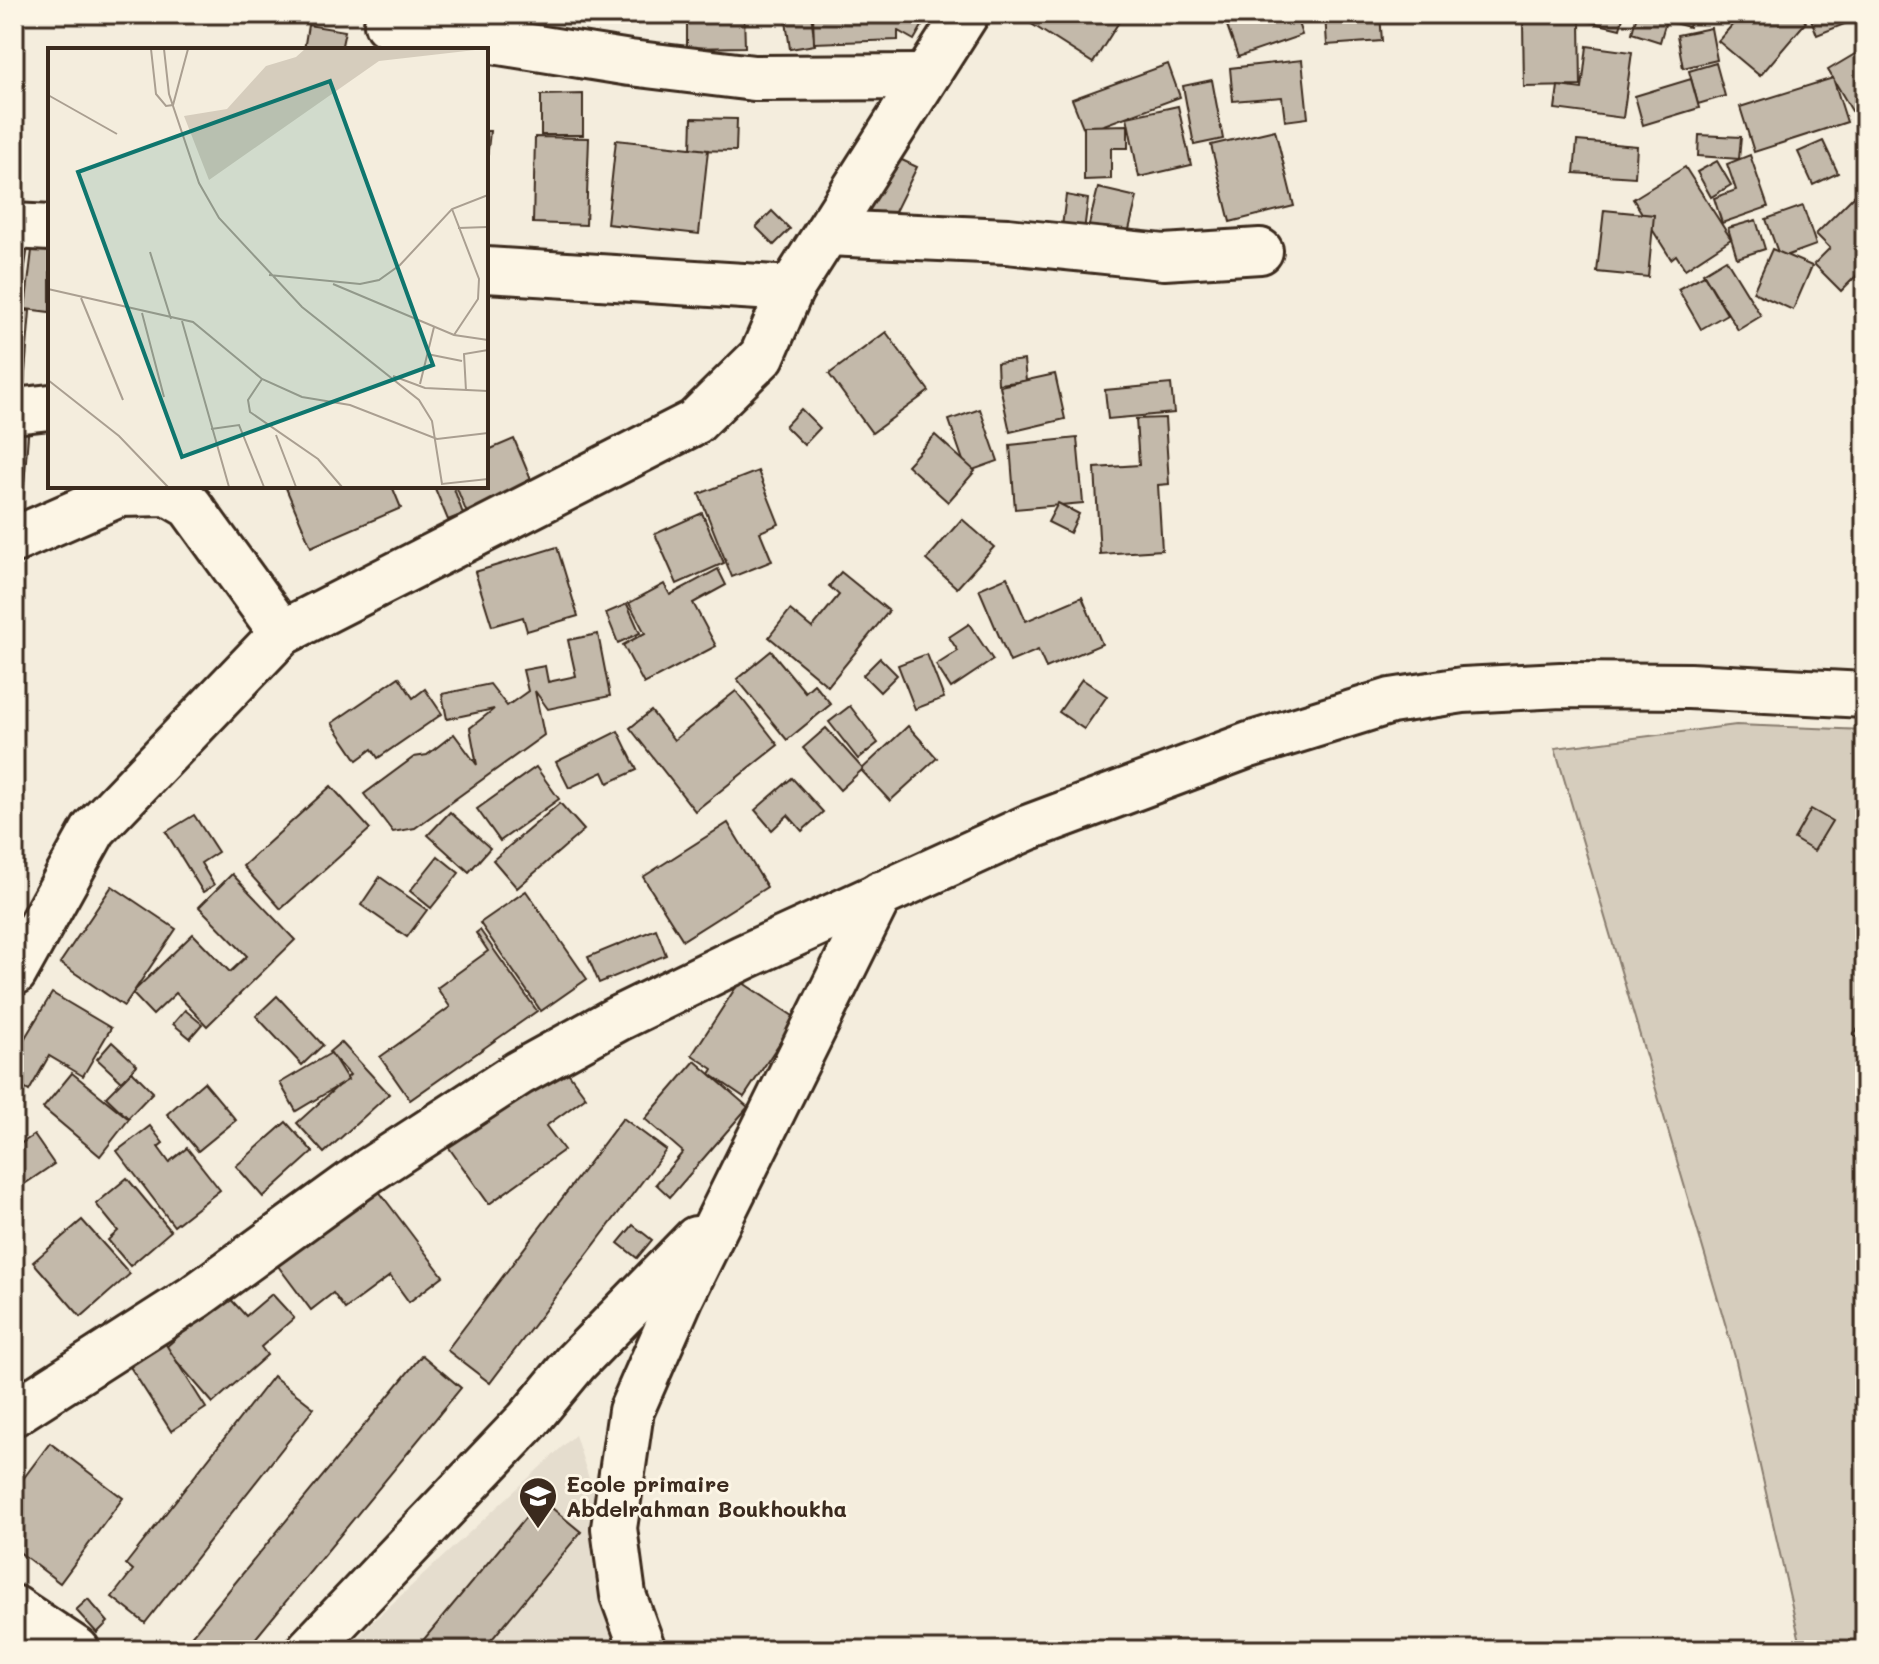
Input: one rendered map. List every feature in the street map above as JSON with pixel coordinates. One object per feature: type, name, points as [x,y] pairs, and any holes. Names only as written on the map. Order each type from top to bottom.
[{"type":"street","points":[[14,973],[94,829],[282,633],[695,422],[762,356],[791,289],[966,14]]},
{"type":"street","points":[[387,24],[630,63],[754,78],[925,77]]},
{"type":"street","points":[[14,226],[48,228]]},
{"type":"street","points":[[827,233],[1007,241],[1164,257],[1260,251]]},
{"type":"street","points":[[488,270],[791,289]]},
{"type":"street","points":[[14,411],[48,407]]},
{"type":"street","points":[[14,540],[119,494],[168,493],[190,506],[282,633]]},
{"type":"street","points":[[17,1415],[195,1297],[370,1170],[519,1073],[617,1019],[1027,828],[1249,745],[1391,701],[1463,690],[1561,685],[1689,686],[1865,695]]},
{"type":"street","points":[[643,1650],[623,1595],[614,1528],[631,1411],[723,1212],[880,894]]},
{"type":"street","points":[[309,1650],[528,1420],[575,1363],[723,1212]]},
{"type":"street","points":[[14,1608],[77,1650]]},
{"type":"shaded area","points":[[1736,725],[1865,730],[1865,1650],[1802,1650],[1735,1357],[1555,748]]},
{"type":"shaded area","name":"Ecole primaire Abdelrahman Boukhoukha","points":[[575,1435],[644,1650],[347,1650],[368,1626]]},
{"type":"building","points":[[687,14],[744,14],[745,47],[687,48]]},
{"type":"building","points":[[785,14],[811,14],[815,45],[790,49]]},
{"type":"building","points":[[813,14],[929,14],[914,40],[898,31],[898,40],[814,43]]},
{"type":"building","points":[[1024,14],[1124,14],[1093,63],[1022,18]]},
{"type":"building","points":[[1223,14],[1295,14],[1302,35],[1238,57]]},
{"type":"building","points":[[1325,14],[1380,14],[1382,41],[1327,45]]},
{"type":"building","points":[[1557,14],[1624,14],[1620,29]]},
{"type":"building","points":[[1637,14],[1661,20],[1663,14],[1693,14],[1689,27],[1666,21],[1660,42],[1632,33]]},
{"type":"building","points":[[1742,14],[1754,18],[1758,14],[1797,14],[1806,22],[1760,76],[1718,41]]},
{"type":"building","points":[[1809,14],[1861,14],[1862,17],[1817,35]]},
{"type":"building","points":[[1580,21],[1581,86],[1524,87],[1523,22]]},
{"type":"building","points":[[308,25],[345,31],[341,48],[304,48]]},
{"type":"building","points":[[1711,28],[1717,60],[1683,68],[1677,35]]},
{"type":"building","points":[[1587,46],[1632,52],[1623,118],[1555,109],[1558,86],[1582,89]]},
{"type":"building","points":[[1865,48],[1865,120],[1859,123],[1828,70]]},
{"type":"building","points":[[1302,60],[1308,118],[1285,121],[1282,97],[1233,101],[1230,68]]},
{"type":"building","points":[[1716,63],[1725,96],[1698,104],[1689,71]]},
{"type":"building","points":[[1168,64],[1180,97],[1085,132],[1072,99]]},
{"type":"building","points":[[1833,78],[1847,122],[1754,152],[1740,107]]},
{"type":"building","points":[[1691,79],[1699,108],[1643,125],[1635,96]]},
{"type":"building","points":[[1212,80],[1223,139],[1194,145],[1183,86]]},
{"type":"building","points":[[583,94],[583,135],[541,135],[541,95]]},
{"type":"building","points":[[1178,106],[1191,165],[1139,177],[1127,117]]},
{"type":"building","points":[[692,118],[737,119],[736,151],[691,150]]},
{"type":"building","points":[[1128,125],[1128,148],[1111,148],[1111,179],[1084,180],[1084,126]]},
{"type":"building","points":[[1275,130],[1294,206],[1230,222],[1211,145]]},
{"type":"building","points":[[1699,135],[1741,137],[1739,159],[1698,156]]},
{"type":"building","points":[[535,137],[589,138],[586,225],[533,223]]},
{"type":"building","points":[[616,140],[708,150],[699,234],[607,224]]},
{"type":"building","points":[[1577,141],[1637,146],[1635,177],[1574,173]]},
{"type":"building","points":[[1823,141],[1838,173],[1813,185],[1798,152]]},
{"type":"building","points":[[889,154],[917,167],[890,222],[863,209]]},
{"type":"building","points":[[1750,155],[1768,207],[1722,223],[1714,198],[1736,190],[1727,164]]},
{"type":"building","points":[[1717,161],[1731,185],[1711,197],[1697,172]]},
{"type":"building","points":[[1685,167],[1731,239],[1685,269],[1676,255],[1671,259],[1633,199]]},
{"type":"building","points":[[1098,188],[1137,197],[1126,242],[1087,233]]},
{"type":"building","points":[[1066,195],[1088,199],[1084,231],[1062,227]]},
{"type":"building","points":[[1855,195],[1865,205],[1865,267],[1841,291],[1814,264],[1830,248],[1816,234]]},
{"type":"building","points":[[1803,206],[1816,245],[1780,258],[1766,219]]},
{"type":"building","points":[[1604,210],[1654,215],[1648,277],[1597,272]]},
{"type":"building","points":[[772,211],[790,229],[774,245],[756,227]]},
{"type":"building","points":[[1756,220],[1765,249],[1737,258],[1728,228]]},
{"type":"building","points":[[14,238],[29,241],[18,309],[14,309]]},
{"type":"building","points":[[33,242],[48,244],[48,312],[25,309]]},
{"type":"building","points":[[1772,249],[1812,266],[1793,310],[1753,292]]},
{"type":"building","points":[[1726,259],[1761,316],[1738,330],[1703,273]]},
{"type":"building","points":[[1704,275],[1727,314],[1701,329],[1678,289]]},
{"type":"building","points":[[14,309],[30,311],[24,385],[14,384]]},
{"type":"building","points":[[886,332],[929,391],[872,433],[829,374]]},
{"type":"building","points":[[1024,360],[1026,381],[998,384],[997,363]]},
{"type":"building","points":[[1055,374],[1065,419],[1010,432],[1000,386]]},
{"type":"building","points":[[1171,384],[1174,413],[1108,419],[1105,390]]},
{"type":"building","points":[[801,409],[820,428],[804,445],[785,426]]},
{"type":"building","points":[[980,409],[998,461],[967,472],[949,420]]},
{"type":"building","points":[[1165,418],[1169,484],[1158,485],[1162,550],[1100,554],[1095,468],[1139,465],[1136,419]]},
{"type":"building","points":[[14,422],[29,423],[23,498],[14,497]]},
{"type":"building","points":[[935,435],[975,471],[948,502],[907,465]]},
{"type":"building","points":[[1077,438],[1083,503],[1015,509],[1010,445]]},
{"type":"building","points":[[514,439],[534,487],[468,516],[457,488],[488,488],[488,450]]},
{"type":"building","points":[[758,471],[779,524],[760,532],[772,561],[732,577],[699,494]]},
{"type":"building","points":[[286,488],[393,488],[401,508],[311,547]]},
{"type":"building","points":[[435,488],[454,488],[463,514],[448,520]]},
{"type":"building","points":[[1058,503],[1079,514],[1070,533],[1048,522]]},
{"type":"building","points":[[702,513],[724,563],[677,584],[655,534]]},
{"type":"building","points":[[962,519],[994,547],[957,588],[926,560]]},
{"type":"building","points":[[557,547],[578,616],[527,631],[523,617],[492,626],[475,572]]},
{"type":"building","points":[[718,569],[726,585],[693,603],[716,646],[644,684],[623,645],[645,633],[629,603],[664,584],[670,595]]},
{"type":"building","points":[[841,572],[889,611],[828,686],[769,637],[790,610],[812,628],[839,595],[829,586]]},
{"type":"building","points":[[1007,577],[1026,621],[1082,597],[1102,644],[1046,668],[1038,650],[1010,662],[979,589]]},
{"type":"building","points":[[627,604],[640,633],[618,643],[606,613]]},
{"type":"building","points":[[969,624],[993,660],[951,688],[936,665],[958,651],[949,637]]},
{"type":"building","points":[[598,634],[610,696],[548,709],[535,691],[544,735],[415,828],[393,832],[364,794],[414,757],[427,755],[454,734],[477,765],[470,728],[494,709],[447,719],[442,694],[490,684],[507,706],[528,691],[523,670],[545,666],[548,682],[576,676],[568,640]]},
{"type":"building","points":[[771,651],[805,692],[814,684],[831,704],[787,740],[737,679]]},
{"type":"building","points":[[927,654],[944,698],[915,709],[898,665]]},
{"type":"building","points":[[880,658],[897,675],[880,692],[863,675]]},
{"type":"building","points":[[399,677],[413,698],[425,689],[442,714],[378,758],[372,749],[357,760],[332,723]]},
{"type":"building","points":[[1082,679],[1107,696],[1084,729],[1059,712]]},
{"type":"building","points":[[736,691],[778,745],[695,811],[630,728],[651,711],[674,740]]},
{"type":"building","points":[[850,706],[878,743],[858,759],[829,722]]},
{"type":"building","points":[[908,726],[937,758],[890,801],[861,770]]},
{"type":"building","points":[[826,728],[863,769],[840,790],[803,748]]},
{"type":"building","points":[[618,731],[637,770],[608,783],[603,772],[569,788],[556,762]]},
{"type":"building","points":[[536,767],[559,799],[500,841],[477,809]]},
{"type":"building","points":[[792,778],[823,812],[802,831],[788,815],[772,830],[755,810]]},
{"type":"building","points":[[331,786],[370,829],[281,909],[243,866]]},
{"type":"building","points":[[560,803],[584,830],[517,888],[493,860]]},
{"type":"building","points":[[1811,809],[1832,821],[1814,851],[1794,839]]},
{"type":"building","points":[[450,812],[490,848],[469,872],[428,835]]},
{"type":"building","points":[[194,815],[218,852],[201,863],[214,885],[203,892],[166,832]]},
{"type":"building","points":[[728,823],[767,887],[683,940],[643,877]]},
{"type":"building","points":[[438,856],[459,873],[431,908],[410,891]]},
{"type":"building","points":[[14,857],[23,862],[14,881]]},
{"type":"building","points":[[232,874],[295,940],[207,1026],[176,993],[153,1015],[132,993],[193,934],[230,972],[247,956],[199,907]]},
{"type":"building","points":[[380,877],[427,910],[407,937],[361,905]]},
{"type":"building","points":[[112,886],[176,929],[124,1006],[60,963]]},
{"type":"building","points":[[526,891],[587,979],[541,1011],[480,923]]},
{"type":"building","points":[[656,929],[666,955],[599,983],[588,957]]},
{"type":"building","points":[[480,930],[537,1011],[410,1100],[380,1057],[450,1007],[437,988],[488,951],[476,933]]},
{"type":"building","points":[[740,981],[796,1018],[744,1097],[710,1074],[713,1069],[692,1055]]},
{"type":"building","points":[[52,993],[111,1028],[83,1076],[49,1056],[29,1091],[14,1082],[14,1056]]},
{"type":"building","points":[[277,996],[323,1045],[302,1065],[256,1016]]},
{"type":"building","points":[[185,1010],[202,1024],[190,1038],[173,1024]]},
{"type":"building","points":[[1865,1022],[1865,1045],[1853,1034]]},
{"type":"building","points":[[112,1042],[137,1065],[122,1082],[97,1059]]},
{"type":"building","points":[[341,1042],[389,1094],[324,1153],[297,1123],[350,1075],[329,1052]]},
{"type":"building","points":[[331,1053],[348,1080],[296,1111],[280,1083]]},
{"type":"building","points":[[695,1061],[748,1107],[670,1197],[656,1184],[683,1152],[645,1119]]},
{"type":"building","points":[[561,1063],[586,1097],[546,1126],[564,1150],[489,1204],[447,1145]]},
{"type":"building","points":[[132,1071],[153,1092],[128,1118],[106,1097]]},
{"type":"building","points":[[72,1073],[129,1119],[100,1156],[43,1108]]},
{"type":"building","points":[[204,1082],[236,1120],[198,1151],[167,1114]]},
{"type":"building","points":[[623,1118],[666,1150],[490,1383],[447,1350]]},
{"type":"building","points":[[286,1122],[313,1152],[263,1197],[236,1166]]},
{"type":"building","points":[[150,1126],[163,1143],[158,1147],[169,1162],[187,1148],[220,1190],[174,1226],[117,1151]]},
{"type":"building","points":[[34,1135],[54,1164],[14,1191],[14,1148]]},
{"type":"building","points":[[127,1178],[171,1231],[130,1266],[108,1240],[118,1231],[96,1204]]},
{"type":"building","points":[[378,1190],[443,1276],[409,1302],[390,1276],[345,1309],[333,1293],[311,1310],[278,1266]]},
{"type":"building","points":[[82,1220],[130,1274],[81,1317],[33,1262]]},
{"type":"building","points":[[633,1225],[652,1240],[637,1258],[618,1243]]},
{"type":"building","points":[[226,1294],[246,1316],[272,1294],[294,1318],[261,1347],[267,1355],[213,1403],[165,1348]]},
{"type":"building","points":[[165,1343],[206,1408],[171,1431],[129,1365]]},
{"type":"building","points":[[422,1355],[461,1388],[246,1650],[180,1650]]},
{"type":"building","points":[[273,1376],[314,1408],[145,1623],[112,1597],[133,1570],[126,1564]]},
{"type":"building","points":[[50,1443],[123,1498],[60,1583],[14,1548],[14,1491]]},
{"type":"building","points":[[541,1499],[581,1532],[483,1650],[415,1650]]},
{"type":"building","points":[[88,1599],[108,1622],[97,1633],[76,1610]]},
{"type":"place","name":"Ecole primaire Abdelrahman Boukhoukha","points":[[538,1530]]}]
